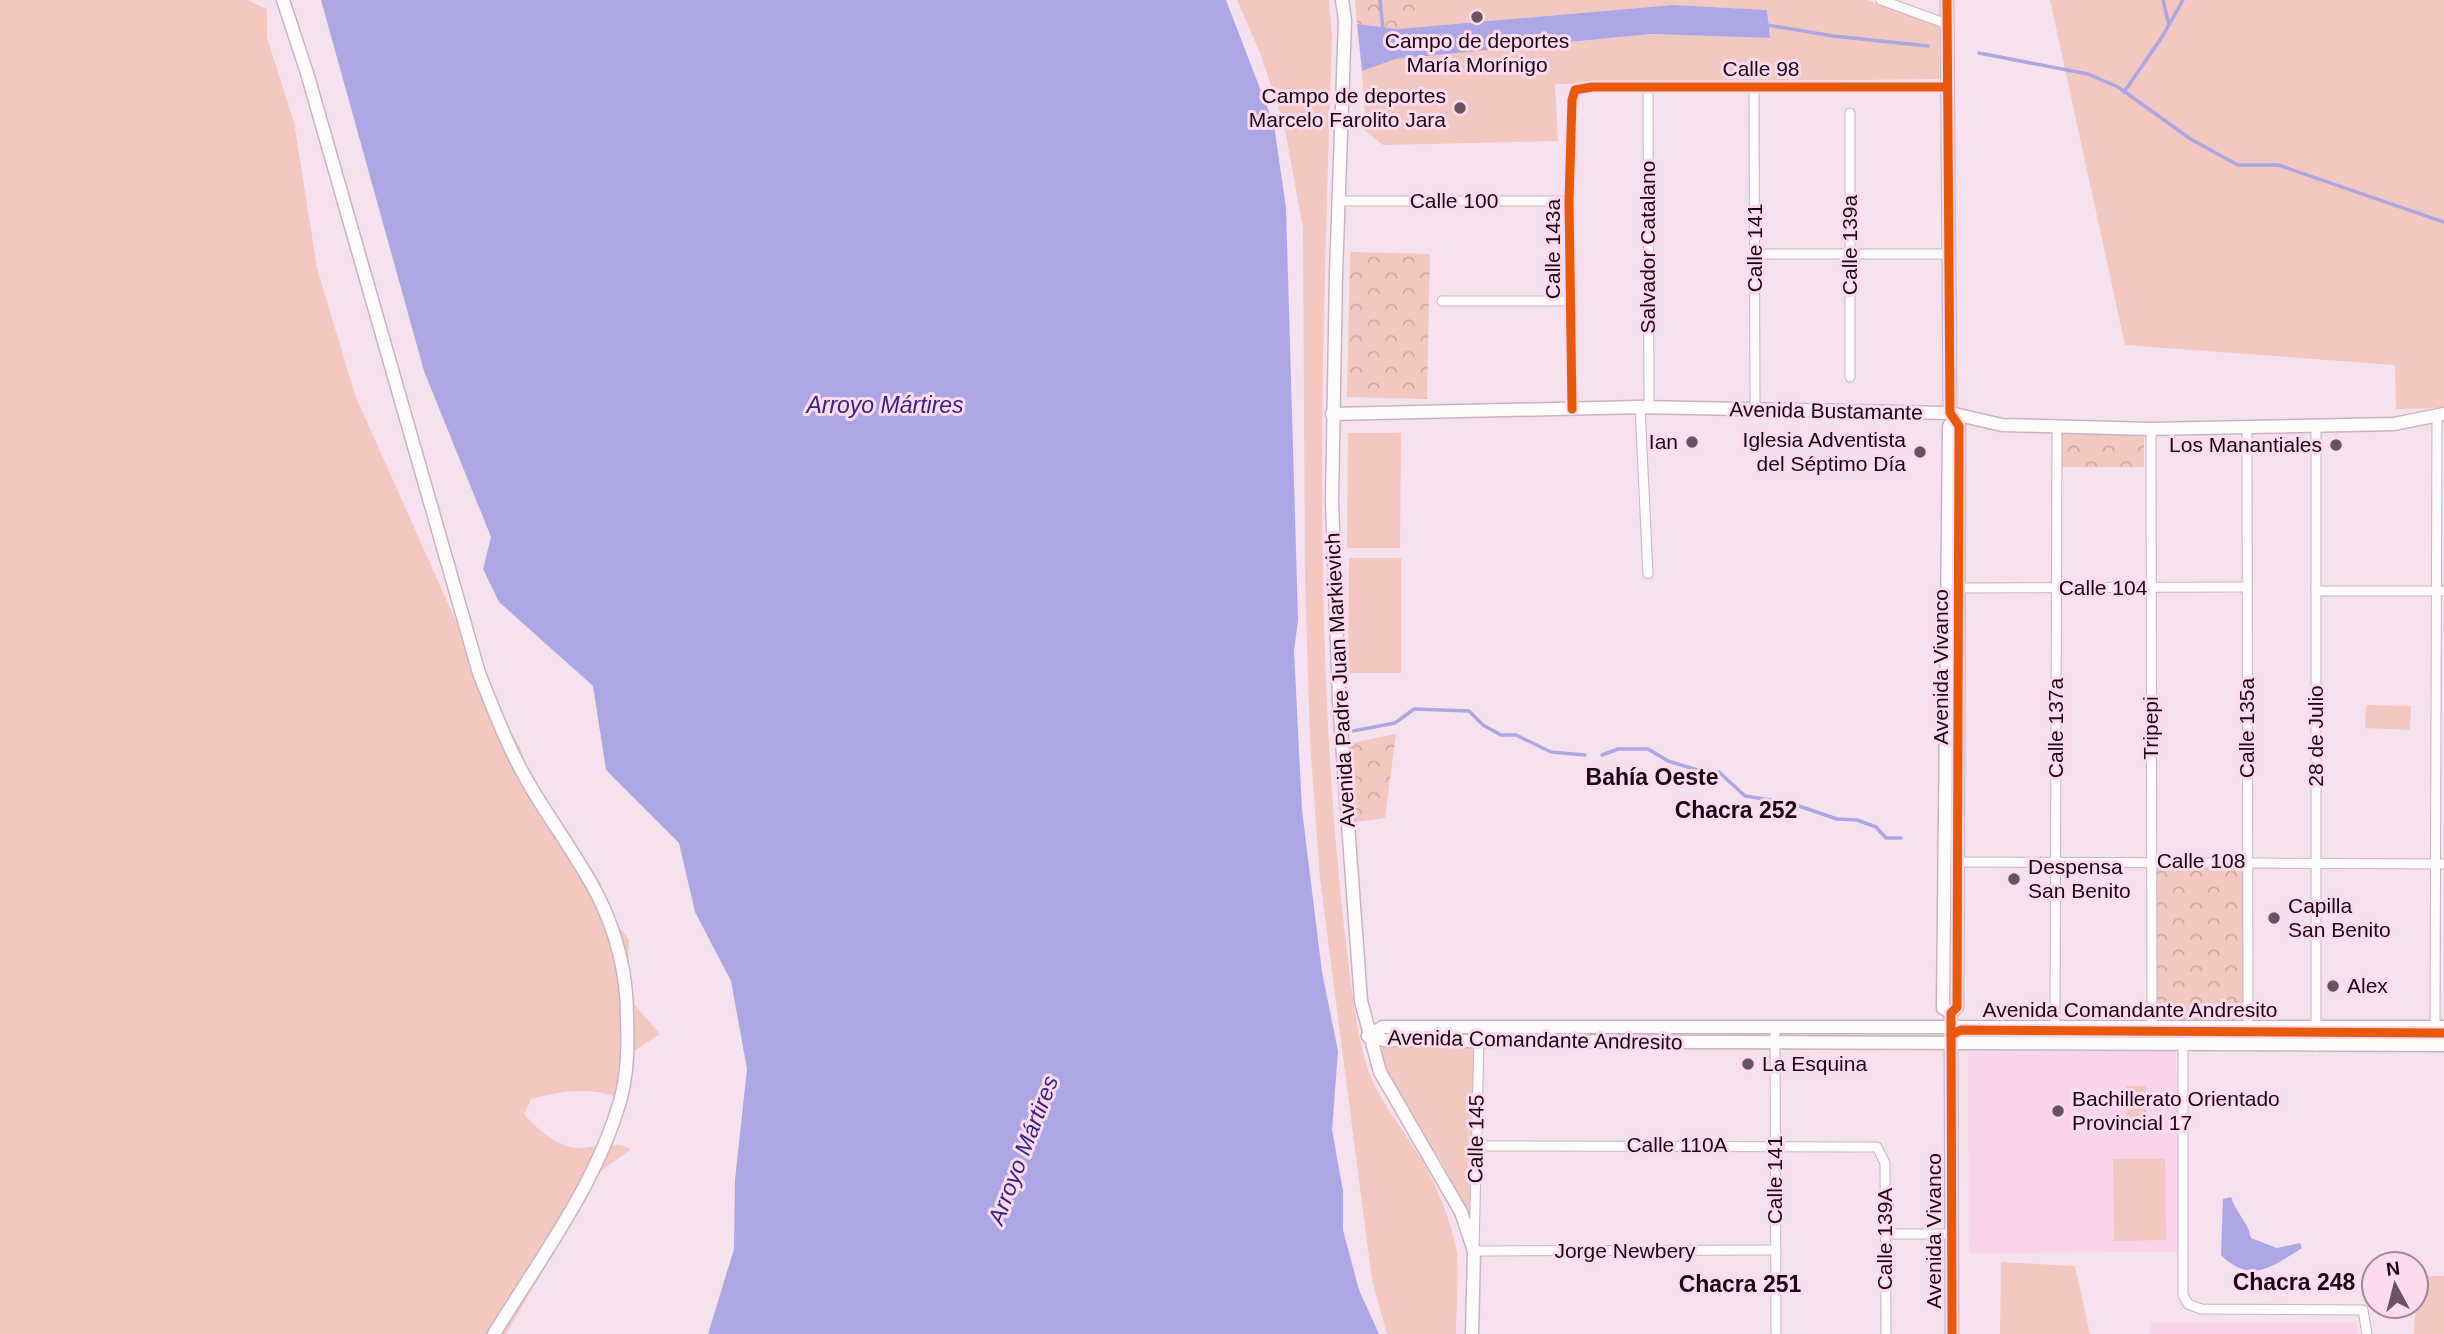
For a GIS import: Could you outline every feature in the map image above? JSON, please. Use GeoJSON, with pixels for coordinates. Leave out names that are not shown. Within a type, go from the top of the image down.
{"type":"FeatureCollection","features":[{"type":"Feature","properties":{"kind":"main road"},"geometry":{"type":"LineString","coordinates":[[282,0],[306,73],[479,673],[500,725],[531,789],[600,900],[618,947],[627,996],[628,1055],[621,1099],[608,1136],[593,1171],[494,1334]]}},
{"type":"Feature","properties":{"kind":"main road","name":"Avenida Padre Juan Markievich"},"geometry":{"type":"LineString","coordinates":[[1342,0],[1345,20],[1332,414],[1339,701],[1360,988],[1368,1036],[1380,1072],[1461,1212],[1474,1251],[1472,1334]]}},
{"type":"Feature","properties":{"kind":"main road","name":"Avenida Vivanco"},"geometry":{"type":"LineString","coordinates":[[1947,0],[1952,418],[1949,426],[1943,1007],[1951,1013]]}},
{"type":"Feature","properties":{"kind":"main road","name":"Avenida Bustamante"},"geometry":{"type":"LineString","coordinates":[[1332,414],[1644,407],[1755,409],[1952,418],[2001,425],[2057,428],[2151,429],[2395,424],[2440,414]]}},
{"type":"Feature","properties":{"kind":"main road","name":"Avenida Vivanco"},"geometry":{"type":"LineString","coordinates":[[1952,418],[1959,426],[1957,1007],[1951,1013],[1952,1334]]}},
{"type":"Feature","properties":{"kind":"main road","name":"Avenida Comandante Andresito"},"geometry":{"type":"LineString","coordinates":[[1368,1036],[1384,1040],[1479,1034],[1775,1027],[2439,1027]]}},
{"type":"Feature","properties":{"kind":"main road","name":"Avenida Comandante Andresito"},"geometry":{"type":"LineString","coordinates":[[1479,1034],[1775,1043],[2444,1045]]}},
{"type":"Feature","properties":{"kind":"street"},"geometry":{"type":"LineString","coordinates":[[1881,0],[1947,24]]}},
{"type":"Feature","properties":{"kind":"street","name":"Calle 98"},"geometry":{"type":"LineString","coordinates":[[1575,90],[1648,87],[1948,87]]}},
{"type":"Feature","properties":{"kind":"street","name":"Salvador Catalano"},"geometry":{"type":"LineString","coordinates":[[1648,87],[1644,407],[1648,573]]}},
{"type":"Feature","properties":{"kind":"street","name":"Calle 141"},"geometry":{"type":"LineString","coordinates":[[1754,87],[1755,409]]}},
{"type":"Feature","properties":{"kind":"street","name":"Calle 143a"},"geometry":{"type":"LineString","coordinates":[[1572,409],[1569,201],[1572,100],[1575,90]]}},
{"type":"Feature","properties":{"kind":"street","name":"Calle 139a"},"geometry":{"type":"LineString","coordinates":[[1850,113],[1850,377]]}},
{"type":"Feature","properties":{"kind":"street","name":"Calle 100"},"geometry":{"type":"LineString","coordinates":[[1338,201],[1569,201]]}},
{"type":"Feature","properties":{"kind":"street"},"geometry":{"type":"LineString","coordinates":[[1755,254],[1949,254]]}},
{"type":"Feature","properties":{"kind":"street"},"geometry":{"type":"LineString","coordinates":[[1442,301],[1570,301]]}},
{"type":"Feature","properties":{"kind":"street"},"geometry":{"type":"LineString","coordinates":[[2439,1027],[2440,414]]}},
{"type":"Feature","properties":{"kind":"street","name":"28 de Julio"},"geometry":{"type":"LineString","coordinates":[[2316,426],[2316,1046]]}},
{"type":"Feature","properties":{"kind":"street","name":"Calle 137a"},"geometry":{"type":"LineString","coordinates":[[2055,1027],[2057,428]]}},
{"type":"Feature","properties":{"kind":"street","name":"Tripepi"},"geometry":{"type":"LineString","coordinates":[[2151,429],[2151,1027]]}},
{"type":"Feature","properties":{"kind":"street","name":"Calle 135a"},"geometry":{"type":"LineString","coordinates":[[2247,429],[2248,1028]]}},
{"type":"Feature","properties":{"kind":"street","name":"Calle 104"},"geometry":{"type":"LineString","coordinates":[[1959,588],[2247,587]]}},
{"type":"Feature","properties":{"kind":"street"},"geometry":{"type":"LineString","coordinates":[[2316,591],[2440,591]]}},
{"type":"Feature","properties":{"kind":"street","name":"Calle 108"},"geometry":{"type":"LineString","coordinates":[[1958,862],[2248,861],[2440,864]]}},
{"type":"Feature","properties":{"kind":"street","name":"Calle 141"},"geometry":{"type":"LineString","coordinates":[[1775,1027],[1776,1334]]}},
{"type":"Feature","properties":{"kind":"street","name":"Calle 145"},"geometry":{"type":"LineString","coordinates":[[1474,1251],[1479,1034]]}},
{"type":"Feature","properties":{"kind":"street"},"geometry":{"type":"LineString","coordinates":[[2183,1045],[2183,1295],[2188,1304],[2201,1309],[2363,1310],[2367,1334]]}},
{"type":"Feature","properties":{"kind":"street","name":"Calle 110A"},"geometry":{"type":"LineString","coordinates":[[1476,1146],[1877,1147]]}},
{"type":"Feature","properties":{"kind":"street","name":"Calle 139A"},"geometry":{"type":"LineString","coordinates":[[1877,1147],[1885,1163],[1886,1334]]}},
{"type":"Feature","properties":{"kind":"street"},"geometry":{"type":"LineString","coordinates":[[1885,1234],[1952,1234]]}},
{"type":"Feature","properties":{"kind":"street","name":"Jorge Newbery"},"geometry":{"type":"LineString","coordinates":[[1474,1251],[1776,1250]]}},
{"type":"Feature","properties":{"kind":"shaded area"},"geometry":{"type":"Polygon","coordinates":[[[2176,1050],[2179,1252],[1969,1253],[1968,1052],[2176,1050]]]}},
{"type":"Feature","properties":{"kind":"shaded area"},"geometry":{"type":"Polygon","coordinates":[[[2150,1322],[2357,1322],[2357,1334],[2150,1334],[2150,1322]]]}},
{"type":"Feature","properties":{"kind":"green space"},"geometry":{"type":"Polygon","coordinates":[[[0,0],[247,0],[267,9],[267,38],[294,122],[317,268],[355,395],[479,673],[521,750],[532,789],[564,825],[601,884],[600,900],[629,940],[627,996],[660,1034],[628,1055],[621,1099],[588,1091],[554,1094],[531,1099],[524,1114],[543,1133],[567,1146],[582,1148],[614,1144],[631,1149],[601,1171],[506,1334],[0,1334],[0,0]]]}},
{"type":"Feature","properties":{"kind":"green space"},"geometry":{"type":"Polygon","coordinates":[[[1237,0],[1329,0],[1332,36],[1322,521],[1330,763],[1340,884],[1354,1005],[1366,1064],[1379,1094],[1429,1173],[1453,1234],[1458,1264],[1456,1334],[1387,1334],[1372,1280],[1320,879],[1310,741],[1305,578],[1303,228],[1284,124],[1260,53],[1237,0]]]}},
{"type":"Feature","properties":{"kind":"green space"},"geometry":{"type":"Polygon","coordinates":[[[1355,0],[1416,0],[1419,27],[1397,29],[1357,24],[1355,0]]]}},
{"type":"Feature","properties":{"kind":"green space"},"geometry":{"type":"Polygon","coordinates":[[[1416,0],[1868,0],[1940,25],[1939,79],[1555,84],[1558,141],[1383,145],[1366,131],[1362,71],[1396,59],[1652,34],[1770,38],[1767,10],[1673,5],[1419,27],[1416,0]]]}},
{"type":"Feature","properties":{"kind":"green space"},"geometry":{"type":"Polygon","coordinates":[[[2050,0],[2444,0],[2444,408],[2396,409],[2395,365],[2125,345],[2050,0]]]}},
{"type":"Feature","properties":{"kind":"green space"},"geometry":{"type":"Polygon","coordinates":[[[1350,252],[1430,254],[1427,399],[1347,397],[1350,252]]]}},
{"type":"Feature","properties":{"kind":"green space"},"geometry":{"type":"Polygon","coordinates":[[[2061,432],[2144,432],[2144,467],[2061,467],[2061,432]]]}},
{"type":"Feature","properties":{"kind":"green space"},"geometry":{"type":"Polygon","coordinates":[[[1348,433],[1401,433],[1400,548],[1347,548],[1348,433]]]}},
{"type":"Feature","properties":{"kind":"green space"},"geometry":{"type":"Polygon","coordinates":[[[1349,558],[1401,558],[1401,673],[1348,673],[1349,558]]]}},
{"type":"Feature","properties":{"kind":"green space"},"geometry":{"type":"Polygon","coordinates":[[[2366,705],[2411,706],[2410,730],[2365,728],[2366,705]]]}},
{"type":"Feature","properties":{"kind":"green space"},"geometry":{"type":"Polygon","coordinates":[[[1396,734],[1385,818],[1349,823],[1346,744],[1396,734]]]}},
{"type":"Feature","properties":{"kind":"green space"},"geometry":{"type":"Polygon","coordinates":[[[2154,867],[2245,868],[2246,1023],[2155,1022],[2154,867]]]}},
{"type":"Feature","properties":{"kind":"green space"},"geometry":{"type":"Polygon","coordinates":[[[1985,1031],[2302,1034],[2305,1037],[2304,1040],[1982,1037],[1985,1031]]]}},
{"type":"Feature","properties":{"kind":"green space"},"geometry":{"type":"Polygon","coordinates":[[[2326,1033],[2444,1034],[2444,1041],[2323,1039],[2326,1033]]]}},
{"type":"Feature","properties":{"kind":"green space"},"geometry":{"type":"Polygon","coordinates":[[[1381,1046],[1474,1048],[1471,1227],[1450,1177],[1385,1067],[1381,1046]]]}},
{"type":"Feature","properties":{"kind":"green space"},"geometry":{"type":"Polygon","coordinates":[[[2126,1086],[2146,1086],[2146,1122],[2126,1123],[2126,1086]]]}},
{"type":"Feature","properties":{"kind":"green space"},"geometry":{"type":"Polygon","coordinates":[[[2113,1159],[2165,1159],[2166,1240],[2114,1241],[2113,1159]]]}},
{"type":"Feature","properties":{"kind":"green space"},"geometry":{"type":"Polygon","coordinates":[[[2001,1262],[2075,1266],[2090,1334],[2000,1334],[2001,1262]]]}},
{"type":"Feature","properties":{"kind":"green space"},"geometry":{"type":"Polygon","coordinates":[[[2430,1276],[2444,1276],[2444,1334],[2414,1334],[2414,1320],[2430,1320],[2430,1276]]]}},
{"type":"Feature","properties":{"kind":"water","name":"Arroyo Mártires"},"geometry":{"type":"Polygon","coordinates":[[[321,0],[1226,0],[1274,125],[1286,208],[1298,620],[1294,651],[1302,810],[1322,972],[1338,1051],[1332,1130],[1343,1191],[1343,1230],[1359,1290],[1379,1334],[708,1334],[734,1249],[735,1180],[747,1069],[731,981],[695,912],[679,843],[606,770],[593,686],[499,602],[483,569],[491,537],[424,371],[321,0]]]}},
{"type":"Feature","properties":{"kind":"water"},"geometry":{"type":"Polygon","coordinates":[[[1673,5],[1767,10],[1770,38],[1651,34],[1396,59],[1362,71],[1357,24],[1397,29],[1673,5]]]}},
{"type":"Feature","properties":{"kind":"water"},"geometry":{"type":"Polygon","coordinates":[[[2231,1197],[2251,1238],[2277,1248],[2300,1243],[2302,1248],[2261,1269],[2251,1271],[2232,1264],[2221,1255],[2223,1199],[2231,1197]]]}},
{"type":"Feature","properties":{"kind":"waterway"},"geometry":{"type":"LineString","coordinates":[[1380,0],[1383,29]]}},
{"type":"Feature","properties":{"kind":"waterway"},"geometry":{"type":"LineString","coordinates":[[2163,0],[2169,25]]}},
{"type":"Feature","properties":{"kind":"waterway"},"geometry":{"type":"LineString","coordinates":[[2124,92],[2162,37],[2183,0]]}},
{"type":"Feature","properties":{"kind":"waterway"},"geometry":{"type":"LineString","coordinates":[[1767,25],[1833,36],[1928,46]]}},
{"type":"Feature","properties":{"kind":"waterway"},"geometry":{"type":"LineString","coordinates":[[1979,53],[2088,74],[2118,87],[2192,140],[2238,165],[2278,165],[2444,222]]}},
{"type":"Feature","properties":{"kind":"waterway"},"geometry":{"type":"LineString","coordinates":[[1353,731],[1395,723],[1414,709],[1469,711],[1483,725],[1501,735],[1516,735],[1551,752],[1585,755]]}},
{"type":"Feature","properties":{"kind":"waterway"},"geometry":{"type":"LineString","coordinates":[[1602,755],[1618,749],[1648,749],[1668,761],[1701,771],[1719,772],[1745,796],[1790,803],[1837,819],[1857,820],[1876,827],[1886,838],[1901,838]]}},
{"type":"Feature","properties":{"kind":"cycle path"},"geometry":{"type":"LineString","coordinates":[[1947,0],[1950,413],[1959,426],[1957,1007],[1951,1013],[1952,1334]]}},
{"type":"Feature","properties":{"kind":"cycle path"},"geometry":{"type":"LineString","coordinates":[[1572,409],[1569,201],[1572,100],[1575,90],[1592,87],[1947,87]]}},
{"type":"Feature","properties":{"kind":"cycle path"},"geometry":{"type":"LineString","coordinates":[[1951,1035],[1961,1030],[2444,1033]]}},
{"type":"Feature","properties":{"kind":"place","name":"Campo de deportes María Morínigo"},"geometry":{"type":"Point","coordinates":[1477,17]}},
{"type":"Feature","properties":{"kind":"place","name":"Campo de deportes Marcelo Farolito Jara"},"geometry":{"type":"Point","coordinates":[1460,108]}},
{"type":"Feature","properties":{"kind":"place","name":"Ian"},"geometry":{"type":"Point","coordinates":[1692,442]}},
{"type":"Feature","properties":{"kind":"place","name":"Los Manantiales"},"geometry":{"type":"Point","coordinates":[2336,445]}},
{"type":"Feature","properties":{"kind":"place","name":"Iglesia Adventista del Séptimo Día"},"geometry":{"type":"Point","coordinates":[1920,452]}},
{"type":"Feature","properties":{"kind":"place","name":"Despensa San Benito"},"geometry":{"type":"Point","coordinates":[2014,879]}},
{"type":"Feature","properties":{"kind":"place","name":"Capilla San Benito"},"geometry":{"type":"Point","coordinates":[2274,918]}},
{"type":"Feature","properties":{"kind":"place","name":"Alex"},"geometry":{"type":"Point","coordinates":[2333,986]}},
{"type":"Feature","properties":{"kind":"place","name":"La Esquina"},"geometry":{"type":"Point","coordinates":[1748,1064]}},
{"type":"Feature","properties":{"kind":"place","name":"Bachillerato Orientado Provincial 17"},"geometry":{"type":"Point","coordinates":[2058,1111]}},
{"type":"Feature","properties":{"kind":"district","name":"Bahía Oeste"},"geometry":{"type":"Point","coordinates":[1652,777]}},
{"type":"Feature","properties":{"kind":"district","name":"Chacra 252"},"geometry":{"type":"Point","coordinates":[1736,810]}},
{"type":"Feature","properties":{"kind":"district","name":"Chacra 248"},"geometry":{"type":"Point","coordinates":[2294,1282]}},
{"type":"Feature","properties":{"kind":"district","name":"Chacra 251"},"geometry":{"type":"Point","coordinates":[1740,1284]}}]}
